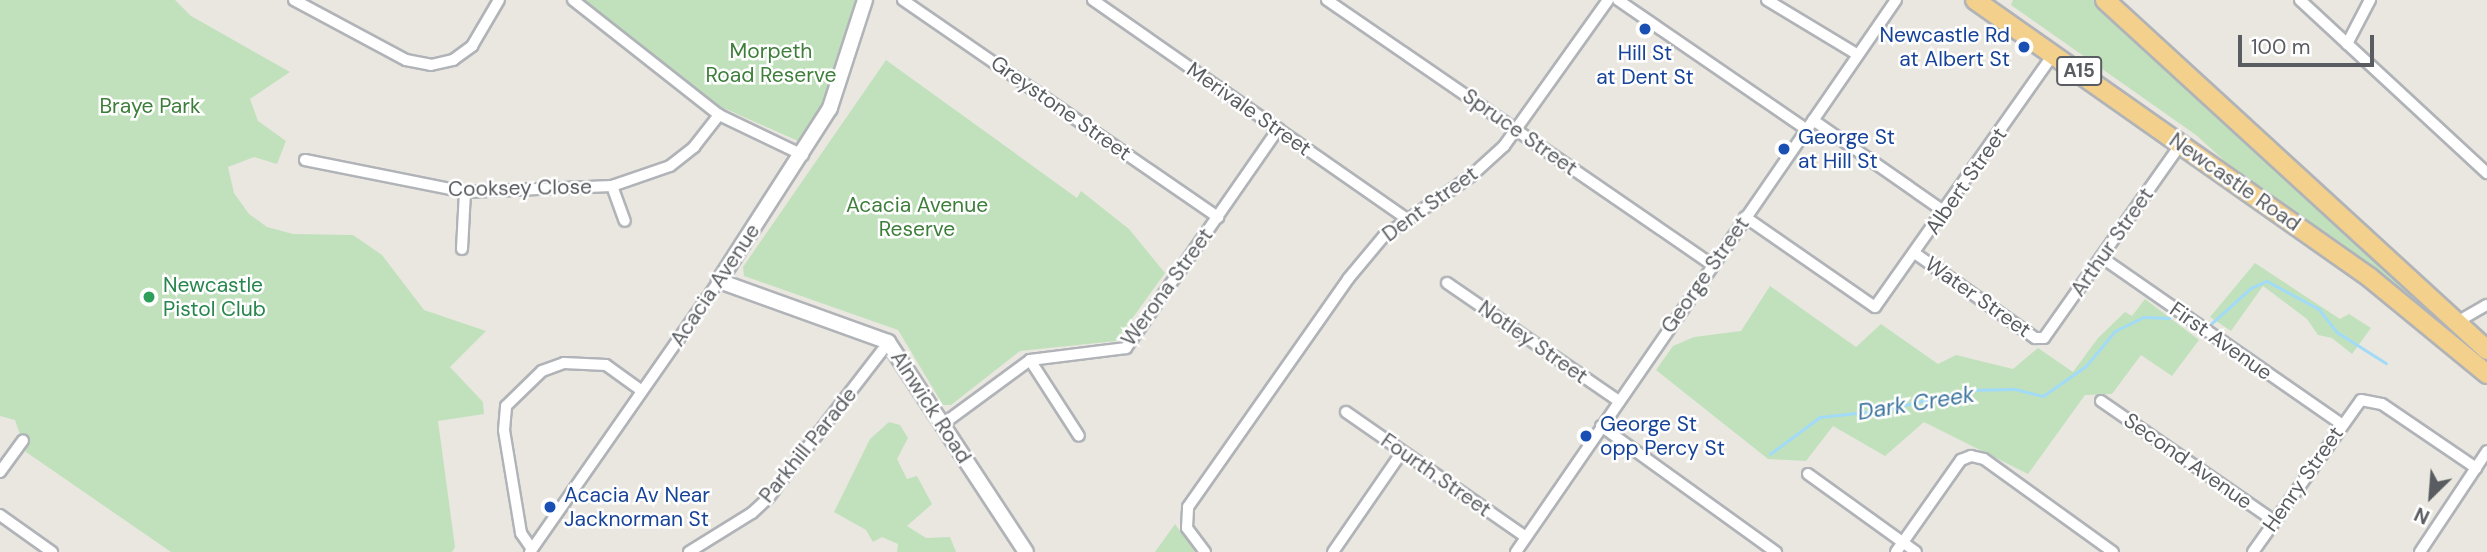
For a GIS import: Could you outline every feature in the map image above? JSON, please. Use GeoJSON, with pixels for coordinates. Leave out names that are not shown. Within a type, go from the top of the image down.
{"type":"FeatureCollection","features":[{"type":"Feature","properties":{"kind":"highway","name":"Newcastle Road"},"geometry":{"type":"LineString","coordinates":[[1975,0],[2054,53],[2443,334],[2487,374]]}},
{"type":"Feature","properties":{"kind":"highway","name":"Newcastle Road"},"geometry":{"type":"LineString","coordinates":[[2105,0],[2487,350]]}},
{"type":"Feature","properties":{"kind":"highway"},"geometry":{"type":"LineString","coordinates":[[2443,334],[2456,322]]}},
{"type":"Feature","properties":{"kind":"street"},"geometry":{"type":"LineString","coordinates":[[294,0],[406,60],[430,65],[453,60],[472,46],[499,0]]}},
{"type":"Feature","properties":{"kind":"street"},"geometry":{"type":"LineString","coordinates":[[573,0],[719,116],[804,155]]}},
{"type":"Feature","properties":{"kind":"street","name":"Acacia Avenue"},"geometry":{"type":"LineString","coordinates":[[531,550],[804,155],[847,68],[865,0]]}},
{"type":"Feature","properties":{"kind":"street","name":"Greystone Street"},"geometry":{"type":"LineString","coordinates":[[904,0],[1218,216]]}},
{"type":"Feature","properties":{"kind":"street","name":"Merivale Street"},"geometry":{"type":"LineString","coordinates":[[1093,0],[1406,218]]}},
{"type":"Feature","properties":{"kind":"street","name":"Spruce Street"},"geometry":{"type":"LineString","coordinates":[[1327,0],[1712,265]]}},
{"type":"Feature","properties":{"kind":"street","name":"Dent Street"},"geometry":{"type":"LineString","coordinates":[[1205,552],[1187,528],[1185,515],[1353,271],[1406,218],[1471,176],[1517,131],[1608,0]]}},
{"type":"Feature","properties":{"kind":"street"},"geometry":{"type":"LineString","coordinates":[[1618,0],[1807,130]]}},
{"type":"Feature","properties":{"kind":"street"},"geometry":{"type":"LineString","coordinates":[[1767,0],[1858,55]]}},
{"type":"Feature","properties":{"kind":"street","name":"George Street"},"geometry":{"type":"LineString","coordinates":[[1516,552],[1896,0]]}},
{"type":"Feature","properties":{"kind":"street"},"geometry":{"type":"LineString","coordinates":[[2300,0],[2487,173]]}},
{"type":"Feature","properties":{"kind":"street"},"geometry":{"type":"LineString","coordinates":[[2347,44],[2370,0]]}},
{"type":"Feature","properties":{"kind":"street","name":"Albert Street"},"geometry":{"type":"LineString","coordinates":[[1745,217],[1875,307],[1916,254],[2054,53]]}},
{"type":"Feature","properties":{"kind":"street","name":"Cooksey Close"},"geometry":{"type":"LineString","coordinates":[[305,160],[465,192],[612,186],[670,166],[694,147],[719,116]]}},
{"type":"Feature","properties":{"kind":"street"},"geometry":{"type":"LineString","coordinates":[[1813,120],[1945,212]]}},
{"type":"Feature","properties":{"kind":"street","name":"Werona Street"},"geometry":{"type":"LineString","coordinates":[[943,424],[1030,360],[1125,348],[1278,129]]}},
{"type":"Feature","properties":{"kind":"street","name":"Arthur Street"},"geometry":{"type":"LineString","coordinates":[[2041,339],[2181,144]]}},
{"type":"Feature","properties":{"kind":"street","name":"Cooksey Close"},"geometry":{"type":"LineString","coordinates":[[612,186],[625,221]]}},
{"type":"Feature","properties":{"kind":"street"},"geometry":{"type":"LineString","coordinates":[[462,249],[465,192]]}},
{"type":"Feature","properties":{"kind":"street","name":"Water Street"},"geometry":{"type":"LineString","coordinates":[[1916,254],[2041,339]]}},
{"type":"Feature","properties":{"kind":"street","name":"First Avenue"},"geometry":{"type":"LineString","coordinates":[[2101,257],[2341,424]]}},
{"type":"Feature","properties":{"kind":"street","name":"Alnwick Road"},"geometry":{"type":"LineString","coordinates":[[719,281],[888,342],[1026,552]]}},
{"type":"Feature","properties":{"kind":"street","name":"Notley Street"},"geometry":{"type":"LineString","coordinates":[[1447,283],[1619,401]]}},
{"type":"Feature","properties":{"kind":"street"},"geometry":{"type":"LineString","coordinates":[[2456,322],[2487,305]]}},
{"type":"Feature","properties":{"kind":"street","name":"Parkhill Parade"},"geometry":{"type":"LineString","coordinates":[[689,552],[761,505],[882,351]]}},
{"type":"Feature","properties":{"kind":"street"},"geometry":{"type":"LineString","coordinates":[[1030,360],[1079,436]]}},
{"type":"Feature","properties":{"kind":"street"},"geometry":{"type":"LineString","coordinates":[[531,550],[519,520],[504,430],[506,406],[542,371],[564,363],[606,365],[642,391]]}},
{"type":"Feature","properties":{"kind":"street","name":"Second Avenue"},"geometry":{"type":"LineString","coordinates":[[2101,401],[2274,522]]}},
{"type":"Feature","properties":{"kind":"street","name":"Henry Street"},"geometry":{"type":"LineString","coordinates":[[2253,552],[2354,406],[2378,401],[2476,468]]}},
{"type":"Feature","properties":{"kind":"street","name":"Fourth Street"},"geometry":{"type":"LineString","coordinates":[[1346,412],[1526,537]]}},
{"type":"Feature","properties":{"kind":"street"},"geometry":{"type":"LineString","coordinates":[[1601,426],[1776,552]]}},
{"type":"Feature","properties":{"kind":"street"},"geometry":{"type":"LineString","coordinates":[[0,472],[23,440]]}},
{"type":"Feature","properties":{"kind":"street"},"geometry":{"type":"LineString","coordinates":[[2420,552],[2487,451]]}},
{"type":"Feature","properties":{"kind":"street"},"geometry":{"type":"LineString","coordinates":[[1333,552],[1402,452]]}},
{"type":"Feature","properties":{"kind":"street"},"geometry":{"type":"LineString","coordinates":[[1896,552],[1961,460],[1970,456],[1984,459],[2113,552]]}},
{"type":"Feature","properties":{"kind":"street"},"geometry":{"type":"LineString","coordinates":[[1808,474],[1916,552]]}},
{"type":"Feature","properties":{"kind":"street"},"geometry":{"type":"LineString","coordinates":[[0,515],[52,552]]}},
{"type":"Feature","properties":{"kind":"green space","name":"Braye Park"},"geometry":{"type":"Polygon","coordinates":[[[0,0],[175,0],[191,16],[290,72],[250,99],[258,121],[286,141],[277,164],[254,157],[228,167],[234,193],[249,214],[267,227],[293,234],[353,235],[382,255],[424,310],[486,331],[450,367],[483,402],[484,414],[438,421],[455,547],[452,552],[171,552],[26,452],[15,420],[0,416],[0,0]]]}},
{"type":"Feature","properties":{"kind":"green space","name":"Morpeth Road Reserve"},"geometry":{"type":"Polygon","coordinates":[[[584,0],[857,0],[828,94],[798,141],[719,106],[584,0]]]}},
{"type":"Feature","properties":{"kind":"green space"},"geometry":{"type":"Polygon","coordinates":[[[2013,0],[2094,0],[2434,312],[2251,185],[2196,135],[2011,5],[2013,0]]]}},
{"type":"Feature","properties":{"kind":"green space","name":"Acacia Avenue Reserve"},"geometry":{"type":"Polygon","coordinates":[[[886,60],[1077,198],[1081,191],[1129,229],[1165,273],[1116,341],[1020,351],[951,405],[943,405],[898,330],[744,276],[743,267],[886,60]]]}},
{"type":"Feature","properties":{"kind":"green space"},"geometry":{"type":"Polygon","coordinates":[[[2255,263],[2340,319],[2349,314],[2371,328],[2352,354],[2332,338],[2318,335],[2307,319],[2263,286],[2231,331],[2210,317],[2255,263]]]}},
{"type":"Feature","properties":{"kind":"green space"},"geometry":{"type":"Polygon","coordinates":[[[1770,286],[1856,347],[1881,324],[1938,364],[1956,355],[2013,369],[2038,348],[2073,372],[2098,338],[2125,312],[2132,316],[2145,299],[2199,340],[2172,376],[2141,355],[2112,394],[2085,395],[2028,474],[1924,422],[1885,456],[1833,426],[1806,461],[1768,459],[1656,370],[1673,346],[1694,337],[1741,331],[1770,286]]]}},
{"type":"Feature","properties":{"kind":"green space"},"geometry":{"type":"Polygon","coordinates":[[[889,422],[900,425],[908,438],[897,459],[907,479],[917,476],[932,504],[907,526],[926,538],[950,537],[956,552],[897,552],[898,544],[882,537],[873,542],[866,530],[834,512],[870,439],[889,422]]]}},
{"type":"Feature","properties":{"kind":"green space"},"geometry":{"type":"Polygon","coordinates":[[[1175,524],[1195,552],[1155,552],[1175,524]]]}},
{"type":"Feature","properties":{"kind":"waterway","name":"Dark Creek"},"geometry":{"type":"LineString","coordinates":[[2211,324],[2251,288],[2267,281],[2319,309],[2337,332],[2386,363]]}},
{"type":"Feature","properties":{"kind":"waterway","name":"Dark Creek"},"geometry":{"type":"LineString","coordinates":[[1770,454],[1820,417],[1884,410],[1968,390],[2015,389],[2043,396],[2086,366],[2115,331],[2144,317],[2169,318]]}},
{"type":"Feature","properties":{"kind":"place","name":"Hill St at Dent St"},"geometry":{"type":"Point","coordinates":[1645,29]}},
{"type":"Feature","properties":{"kind":"place","name":"Newcastle Rd at Albert St"},"geometry":{"type":"Point","coordinates":[2024,47]}},
{"type":"Feature","properties":{"kind":"place","name":"George St at Hill St"},"geometry":{"type":"Point","coordinates":[1784,149]}},
{"type":"Feature","properties":{"kind":"place","name":"Newcastle Pistol Club"},"geometry":{"type":"Point","coordinates":[149,297]}},
{"type":"Feature","properties":{"kind":"place","name":"George St opp Percy St"},"geometry":{"type":"Point","coordinates":[1586,436]}},
{"type":"Feature","properties":{"kind":"place","name":"Acacia Av Near Jacknorman St"},"geometry":{"type":"Point","coordinates":[550,507]}}]}
